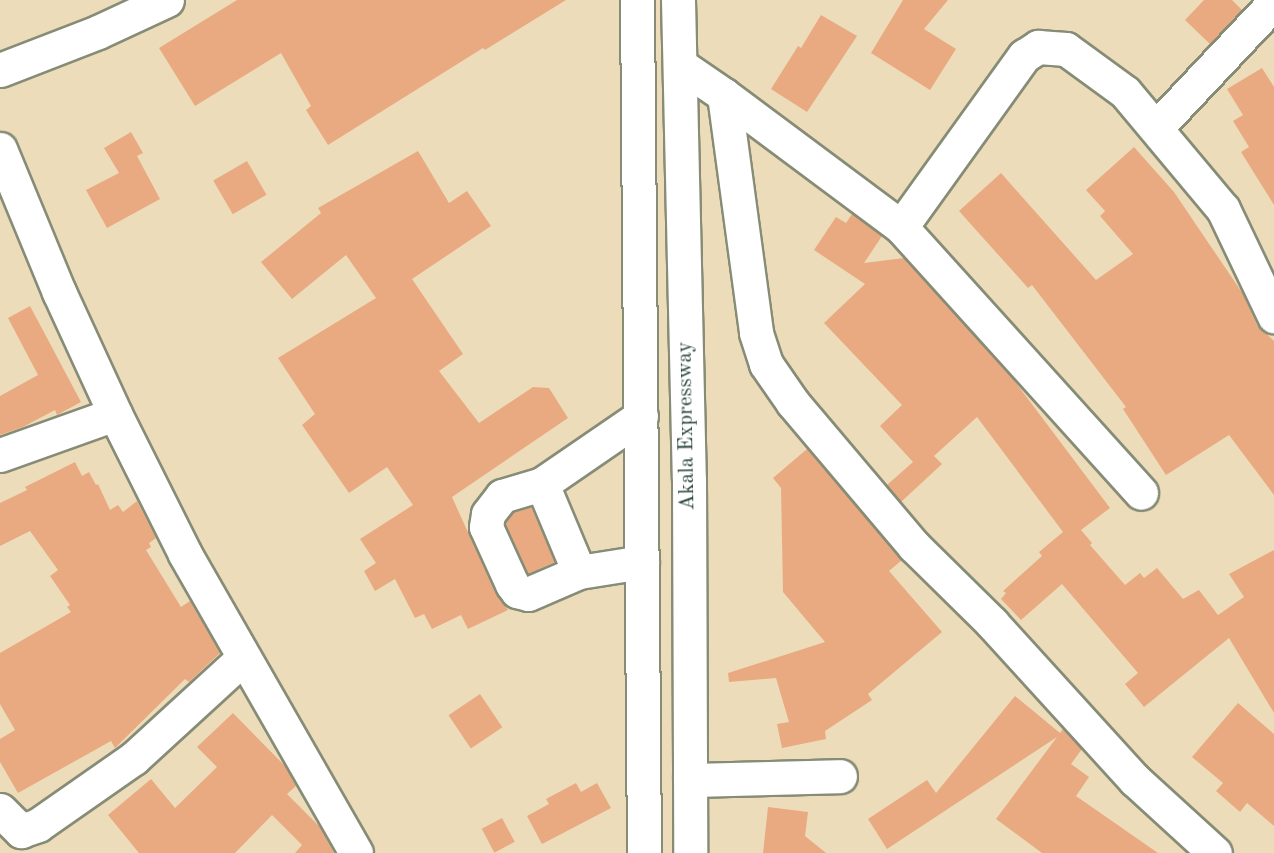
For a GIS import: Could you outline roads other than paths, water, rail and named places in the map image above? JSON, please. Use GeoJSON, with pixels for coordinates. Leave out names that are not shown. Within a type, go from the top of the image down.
{"type":"FeatureCollection","features":[{"type":"Feature","properties":{"kind":"street"},"geometry":{"type":"LineString","coordinates":[[0,70],[98,32],[167,0]]}},
{"type":"Feature","properties":{"kind":"street"},"geometry":{"type":"LineString","coordinates":[[637,0],[644,853]]}},
{"type":"Feature","properties":{"kind":"street","name":"Akala Expressway"},"geometry":{"type":"LineString","coordinates":[[678,0],[687,421],[690,853]]}},
{"type":"Feature","properties":{"kind":"street"},"geometry":{"type":"LineString","coordinates":[[1156,128],[1274,3]]}},
{"type":"Feature","properties":{"kind":"street"},"geometry":{"type":"LineString","coordinates":[[901,227],[1024,56],[1038,47],[1066,49],[1125,92],[1223,209],[1274,316]]}},
{"type":"Feature","properties":{"kind":"street"},"geometry":{"type":"LineString","coordinates":[[680,65],[724,95],[901,227],[1141,493]]}},
{"type":"Feature","properties":{"kind":"street"},"geometry":{"type":"LineString","coordinates":[[724,95],[756,333],[766,364],[793,404],[914,546],[992,623],[1135,780],[1215,853]]}},
{"type":"Feature","properties":{"kind":"street"},"geometry":{"type":"LineString","coordinates":[[0,149],[59,292],[115,414],[185,554],[356,853]]}},
{"type":"Feature","properties":{"kind":"street"},"geometry":{"type":"LineString","coordinates":[[0,455],[115,414]]}},
{"type":"Feature","properties":{"kind":"street"},"geometry":{"type":"LineString","coordinates":[[642,562],[579,572],[528,594],[517,591],[486,527],[488,514],[502,496],[542,484],[641,416],[687,421]]}},
{"type":"Feature","properties":{"kind":"street"},"geometry":{"type":"LineString","coordinates":[[542,484],[579,572]]}},
{"type":"Feature","properties":{"kind":"street"},"geometry":{"type":"LineString","coordinates":[[0,810],[21,831],[38,825],[134,758],[243,658]]}},
{"type":"Feature","properties":{"kind":"street"},"geometry":{"type":"LineString","coordinates":[[690,780],[840,776]]}}]}
